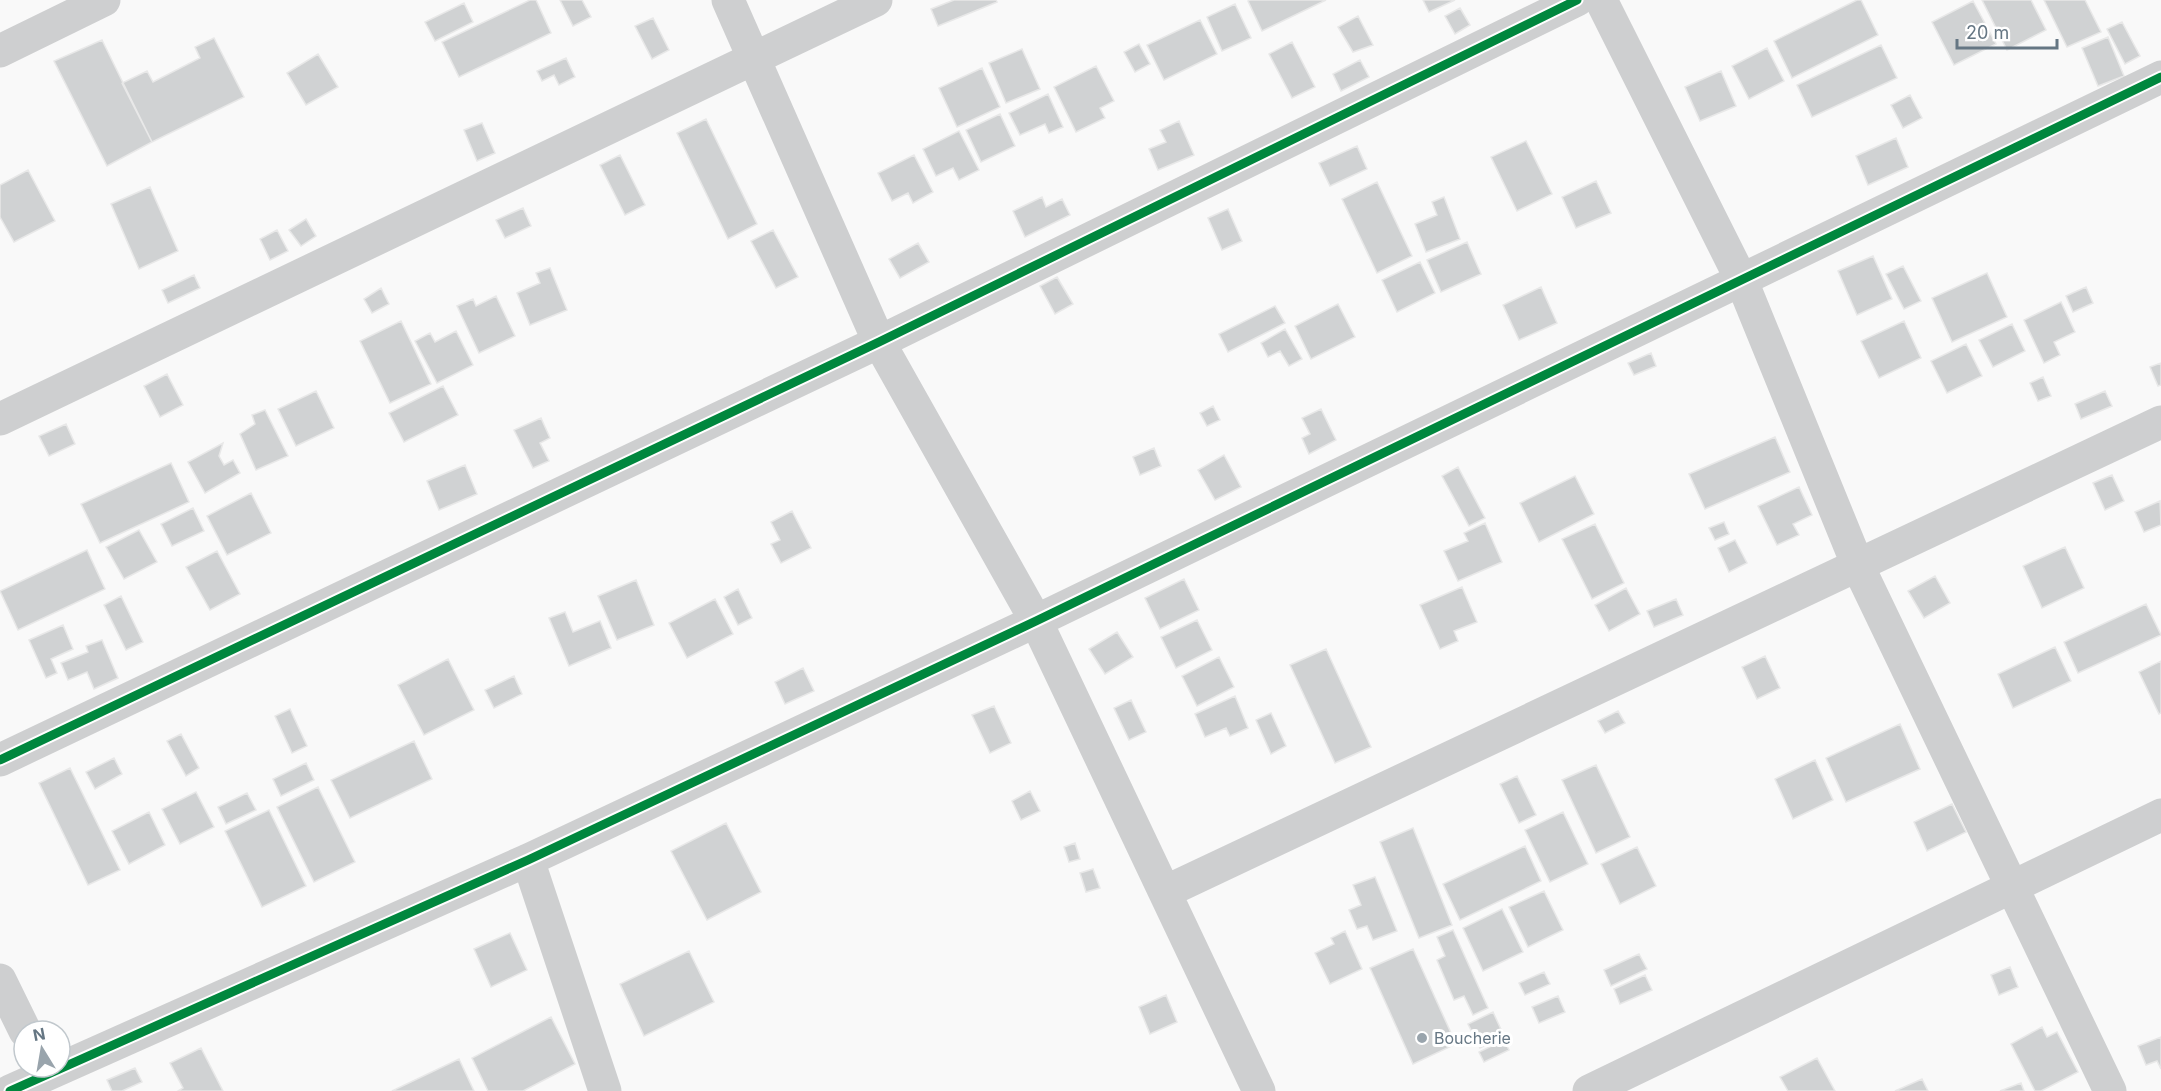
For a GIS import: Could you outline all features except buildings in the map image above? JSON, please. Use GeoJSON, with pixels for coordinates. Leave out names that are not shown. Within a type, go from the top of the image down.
{"type":"FeatureCollection","features":[{"type":"Feature","properties":{"kind":"street"},"geometry":{"type":"LineString","coordinates":[[0,51],[104,0]]}},
{"type":"Feature","properties":{"kind":"street"},"geometry":{"type":"LineString","coordinates":[[728,0],[879,342],[1036,621],[1258,1091]]}},
{"type":"Feature","properties":{"kind":"street"},"geometry":{"type":"LineString","coordinates":[[0,419],[876,0]]}},
{"type":"Feature","properties":{"kind":"street"},"geometry":{"type":"LineString","coordinates":[[0,760],[879,342],[1577,0]]}},
{"type":"Feature","properties":{"kind":"street"},"geometry":{"type":"LineString","coordinates":[[1601,0],[1741,279],[1858,566],[2110,1091]]}},
{"type":"Feature","properties":{"kind":"street"},"geometry":{"type":"LineString","coordinates":[[72,1067],[528,860],[1036,621],[2161,78]]}},
{"type":"Feature","properties":{"kind":"street"},"geometry":{"type":"LineString","coordinates":[[1165,892],[2161,422]]}},
{"type":"Feature","properties":{"kind":"street"},"geometry":{"type":"LineString","coordinates":[[1588,1091],[2161,815]]}},
{"type":"Feature","properties":{"kind":"street"},"geometry":{"type":"LineString","coordinates":[[528,860],[605,1091]]}},
{"type":"Feature","properties":{"kind":"street"},"geometry":{"type":"LineString","coordinates":[[0,980],[19,1019]]}},
{"type":"Feature","properties":{"kind":"street"},"geometry":{"type":"LineString","coordinates":[[10,1091],[45,1079]]}},
{"type":"Feature","properties":{"kind":"cycle path"},"geometry":{"type":"LineString","coordinates":[[0,760],[879,342],[1577,0]]}},
{"type":"Feature","properties":{"kind":"cycle path"},"geometry":{"type":"LineString","coordinates":[[10,1091],[528,860],[1036,621],[2161,77]]}},
{"type":"Feature","properties":{"kind":"place","name":"Boucherie"},"geometry":{"type":"Point","coordinates":[1422,1038]}}]}
